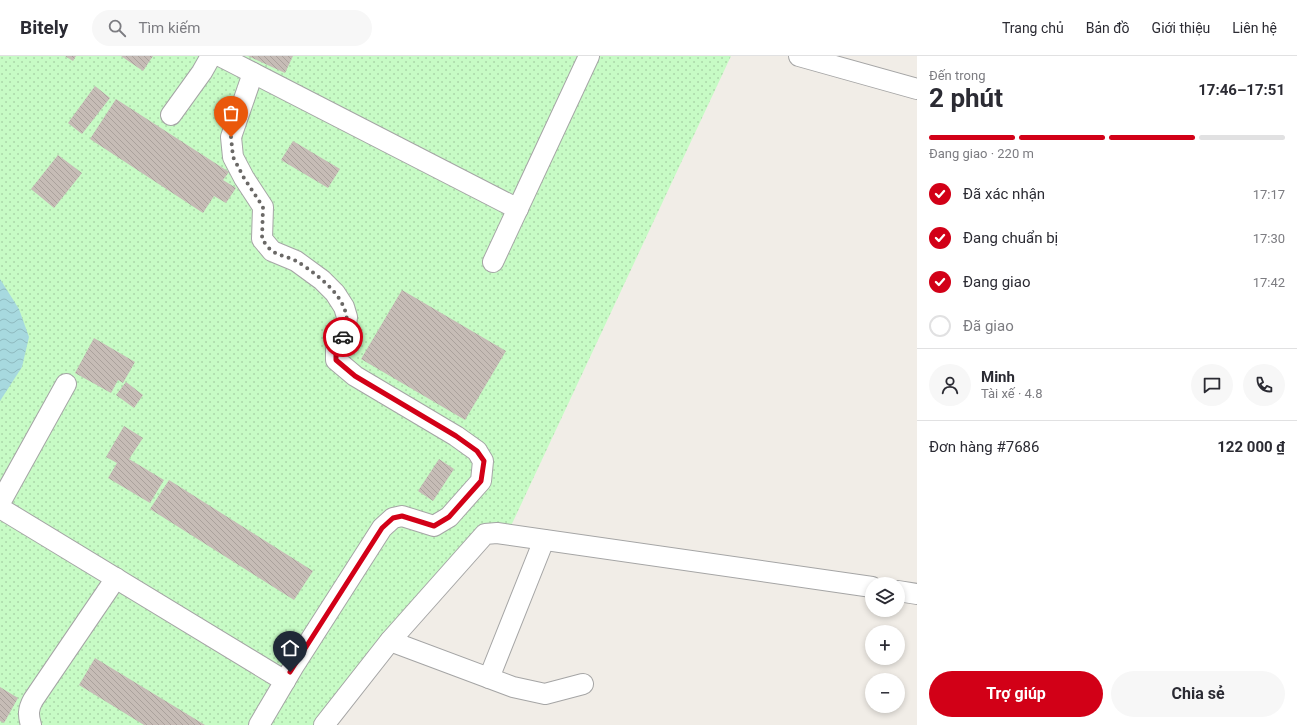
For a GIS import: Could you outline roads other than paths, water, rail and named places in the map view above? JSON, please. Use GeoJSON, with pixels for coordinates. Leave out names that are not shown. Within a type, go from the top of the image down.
{"type":"FeatureCollection","features":[{"type":"Feature","properties":{"kind":"street"},"geometry":{"type":"LineString","coordinates":[[171,115],[202,72],[211,56]]}},
{"type":"Feature","properties":{"kind":"street"},"geometry":{"type":"LineString","coordinates":[[220,56],[518,209]]}},
{"type":"Feature","properties":{"kind":"street"},"geometry":{"type":"LineString","coordinates":[[494,262],[589,56]]}},
{"type":"Feature","properties":{"kind":"street"},"geometry":{"type":"LineString","coordinates":[[799,56],[847,63],[917,89]]}},
{"type":"Feature","properties":{"kind":"street"},"geometry":{"type":"LineString","coordinates":[[253,73],[231,137],[233,157],[244,178],[263,207],[262,239],[272,250],[296,261],[322,280],[335,293],[344,307],[347,316],[345,333],[336,350],[336,360],[355,376],[456,436],[477,451],[484,461],[481,481],[449,517],[434,526],[402,516],[393,518],[382,528],[285,681],[259,725]]}},
{"type":"Feature","properties":{"kind":"street"},"geometry":{"type":"LineString","coordinates":[[0,503],[66,384]]}},
{"type":"Feature","properties":{"kind":"street"},"geometry":{"type":"LineString","coordinates":[[0,508],[285,681]]}},
{"type":"Feature","properties":{"kind":"street"},"geometry":{"type":"LineString","coordinates":[[324,725],[390,641],[484,534],[498,533],[865,586]]}},
{"type":"Feature","properties":{"kind":"street"},"geometry":{"type":"LineString","coordinates":[[489,678],[544,540]]}},
{"type":"Feature","properties":{"kind":"street"},"geometry":{"type":"LineString","coordinates":[[31,725],[28,708],[32,700],[116,578]]}},
{"type":"Feature","properties":{"kind":"street"},"geometry":{"type":"LineString","coordinates":[[905,592],[917,594]]}},
{"type":"Feature","properties":{"kind":"street"},"geometry":{"type":"LineString","coordinates":[[390,641],[513,687],[545,694],[582,684]]}},
{"type":"Feature","properties":{"kind":"water"},"geometry":{"type":"Polygon","coordinates":[[[0,279],[19,309],[29,337],[22,367],[0,401],[0,279]]]}}]}
